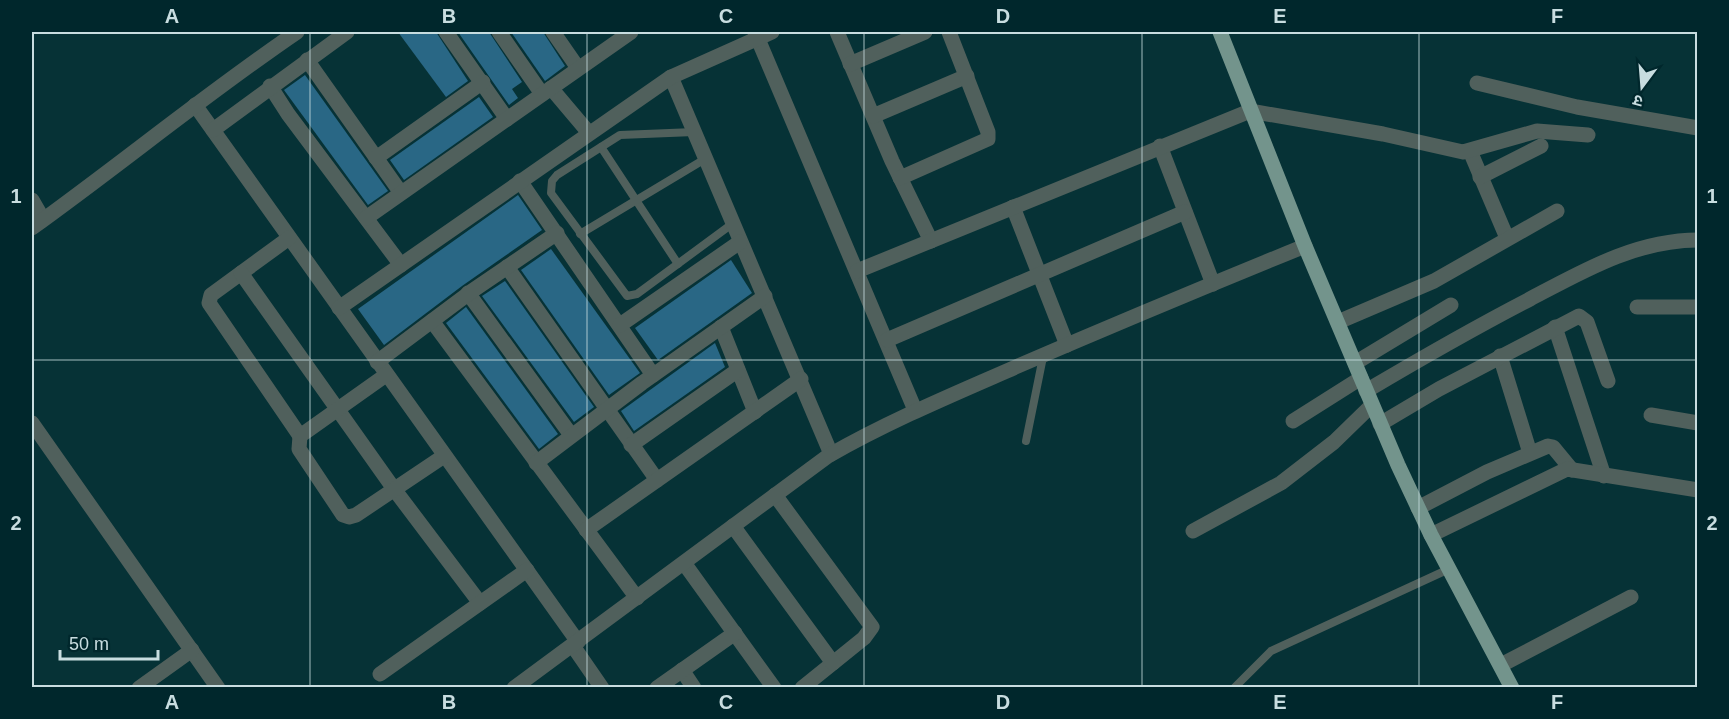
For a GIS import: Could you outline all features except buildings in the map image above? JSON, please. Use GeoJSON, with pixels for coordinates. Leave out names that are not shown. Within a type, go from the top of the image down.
{"type":"FeatureCollection","features":[{"type":"Feature","properties":{"kind":"main road"},"geometry":{"type":"LineString","coordinates":[[1220,32],[1305,246],[1380,424],[1431,535],[1512,687]]}},
{"type":"Feature","properties":{"kind":"street"},"geometry":{"type":"LineString","coordinates":[[32,200],[38,223],[297,32]]}},
{"type":"Feature","properties":{"kind":"street"},"geometry":{"type":"LineString","coordinates":[[213,130],[270,86],[347,32]]}},
{"type":"Feature","properties":{"kind":"street"},"geometry":{"type":"LineString","coordinates":[[446,32],[507,119]]}},
{"type":"Feature","properties":{"kind":"street"},"geometry":{"type":"LineString","coordinates":[[499,32],[547,91],[589,133]]}},
{"type":"Feature","properties":{"kind":"street"},"geometry":{"type":"LineString","coordinates":[[554,32],[578,68]]}},
{"type":"Feature","properties":{"kind":"street"},"geometry":{"type":"LineString","coordinates":[[366,218],[631,32]]}},
{"type":"Feature","properties":{"kind":"street"},"geometry":{"type":"LineString","coordinates":[[837,32],[900,178],[931,241]]}},
{"type":"Feature","properties":{"kind":"street"},"geometry":{"type":"LineString","coordinates":[[850,64],[925,32]]}},
{"type":"Feature","properties":{"kind":"street"},"geometry":{"type":"LineString","coordinates":[[900,178],[988,139],[988,132],[949,32]]}},
{"type":"Feature","properties":{"kind":"street"},"geometry":{"type":"LineString","coordinates":[[339,308],[671,77],[761,33],[915,410]]}},
{"type":"Feature","properties":{"kind":"street"},"geometry":{"type":"LineString","coordinates":[[308,60],[401,193]]}},
{"type":"Feature","properties":{"kind":"street"},"geometry":{"type":"LineString","coordinates":[[873,116],[967,76]]}},
{"type":"Feature","properties":{"kind":"street"},"geometry":{"type":"LineString","coordinates":[[671,77],[831,454]]}},
{"type":"Feature","properties":{"kind":"street"},"geometry":{"type":"LineString","coordinates":[[376,159],[483,82]]}},
{"type":"Feature","properties":{"kind":"street"},"geometry":{"type":"LineString","coordinates":[[1477,83],[1577,107],[1698,128]]}},
{"type":"Feature","properties":{"kind":"street"},"geometry":{"type":"LineString","coordinates":[[270,86],[288,114],[401,265]]}},
{"type":"Feature","properties":{"kind":"street"},"geometry":{"type":"LineString","coordinates":[[195,105],[526,570],[602,687]]}},
{"type":"Feature","properties":{"kind":"street"},"geometry":{"type":"LineString","coordinates":[[857,271],[1250,111],[1383,134],[1440,148],[1470,151],[1536,131],[1588,135]]}},
{"type":"Feature","properties":{"kind":"street"},"geometry":{"type":"LineString","coordinates":[[1160,146],[1213,284]]}},
{"type":"Feature","properties":{"kind":"street"},"geometry":{"type":"LineString","coordinates":[[1480,177],[1541,146]]}},
{"type":"Feature","properties":{"kind":"street"},"geometry":{"type":"LineString","coordinates":[[1470,151],[1507,238]]}},
{"type":"Feature","properties":{"kind":"street"},"geometry":{"type":"LineString","coordinates":[[520,181],[653,375]]}},
{"type":"Feature","properties":{"kind":"street"},"geometry":{"type":"LineString","coordinates":[[1013,207],[1067,345]]}},
{"type":"Feature","properties":{"kind":"street"},"geometry":{"type":"LineString","coordinates":[[1338,322],[1434,281],[1557,211]]}},
{"type":"Feature","properties":{"kind":"street"},"geometry":{"type":"LineString","coordinates":[[887,340],[1185,212]]}},
{"type":"Feature","properties":{"kind":"street"},"geometry":{"type":"LineString","coordinates":[[377,362],[468,293],[557,233]]}},
{"type":"Feature","properties":{"kind":"street"},"geometry":{"type":"LineString","coordinates":[[289,238],[211,295],[210,308],[300,436],[299,449],[343,515],[349,518],[356,515],[444,456]]}},
{"type":"Feature","properties":{"kind":"street"},"geometry":{"type":"LineString","coordinates":[[1293,421],[1587,268],[1614,256],[1661,243],[1698,240]]}},
{"type":"Feature","properties":{"kind":"street"},"geometry":{"type":"LineString","coordinates":[[620,325],[740,242]]}},
{"type":"Feature","properties":{"kind":"street"},"geometry":{"type":"LineString","coordinates":[[514,687],[576,644],[831,454],[915,410],[1305,246]]}},
{"type":"Feature","properties":{"kind":"street"},"geometry":{"type":"LineString","coordinates":[[507,267],[657,480]]}},
{"type":"Feature","properties":{"kind":"street"},"geometry":{"type":"LineString","coordinates":[[241,273],[394,489],[480,603]]}},
{"type":"Feature","properties":{"kind":"street"},"geometry":{"type":"LineString","coordinates":[[468,293],[571,435]]}},
{"type":"Feature","properties":{"kind":"street"},"geometry":{"type":"LineString","coordinates":[[536,463],[606,409],[765,296]]}},
{"type":"Feature","properties":{"kind":"street"},"geometry":{"type":"LineString","coordinates":[[1193,531],[1281,483],[1334,442],[1364,384],[1451,305]]}},
{"type":"Feature","properties":{"kind":"street"},"geometry":{"type":"LineString","coordinates":[[1637,307],[1698,307]]}},
{"type":"Feature","properties":{"kind":"street"},"geometry":{"type":"LineString","coordinates":[[1380,424],[1570,318],[1584,317],[1608,381]]}},
{"type":"Feature","properties":{"kind":"street"},"geometry":{"type":"LineString","coordinates":[[432,321],[637,598]]}},
{"type":"Feature","properties":{"kind":"street"},"geometry":{"type":"LineString","coordinates":[[721,327],[755,412]]}},
{"type":"Feature","properties":{"kind":"street"},"geometry":{"type":"LineString","coordinates":[[1555,327],[1604,476]]}},
{"type":"Feature","properties":{"kind":"street"},"geometry":{"type":"LineString","coordinates":[[1500,356],[1530,453]]}},
{"type":"Feature","properties":{"kind":"street"},"geometry":{"type":"LineString","coordinates":[[631,445],[738,370]]}},
{"type":"Feature","properties":{"kind":"street"},"geometry":{"type":"LineString","coordinates":[[300,436],[386,375]]}},
{"type":"Feature","properties":{"kind":"street"},"geometry":{"type":"LineString","coordinates":[[586,530],[801,379]]}},
{"type":"Feature","properties":{"kind":"street"},"geometry":{"type":"LineString","coordinates":[[1651,415],[1698,423]]}},
{"type":"Feature","properties":{"kind":"street"},"geometry":{"type":"LineString","coordinates":[[32,423],[218,687]]}},
{"type":"Feature","properties":{"kind":"street"},"geometry":{"type":"LineString","coordinates":[[1418,508],[1548,446],[1553,447],[1572,470]]}},
{"type":"Feature","properties":{"kind":"street"},"geometry":{"type":"LineString","coordinates":[[1431,535],[1562,471],[1572,470],[1698,490]]}},
{"type":"Feature","properties":{"kind":"street"},"geometry":{"type":"LineString","coordinates":[[775,495],[871,622],[871,632],[802,687]]}},
{"type":"Feature","properties":{"kind":"street"},"geometry":{"type":"LineString","coordinates":[[733,526],[833,663]]}},
{"type":"Feature","properties":{"kind":"street"},"geometry":{"type":"LineString","coordinates":[[684,562],[774,687]]}},
{"type":"Feature","properties":{"kind":"street"},"geometry":{"type":"LineString","coordinates":[[380,674],[526,570]]}},
{"type":"Feature","properties":{"kind":"street"},"geometry":{"type":"LineString","coordinates":[[1501,665],[1631,597]]}},
{"type":"Feature","properties":{"kind":"street"},"geometry":{"type":"LineString","coordinates":[[657,687],[735,633]]}},
{"type":"Feature","properties":{"kind":"street"},"geometry":{"type":"LineString","coordinates":[[139,687],[192,650]]}},
{"type":"Feature","properties":{"kind":"street"},"geometry":{"type":"LineString","coordinates":[[682,670],[694,687]]}},
{"type":"Feature","properties":{"kind":"lane"},"geometry":{"type":"LineString","coordinates":[[693,132],[627,134],[601,147],[552,181],[551,193],[627,296],[637,294],[732,224]]}},
{"type":"Feature","properties":{"kind":"lane"},"geometry":{"type":"LineString","coordinates":[[601,147],[678,264]]}},
{"type":"Feature","properties":{"kind":"lane"},"geometry":{"type":"LineString","coordinates":[[580,234],[705,159]]}},
{"type":"Feature","properties":{"kind":"lane"},"geometry":{"type":"LineString","coordinates":[[1026,441],[1043,355]]}},
{"type":"Feature","properties":{"kind":"lane"},"geometry":{"type":"LineString","coordinates":[[1234,687],[1271,651],[1449,569]]}}]}
